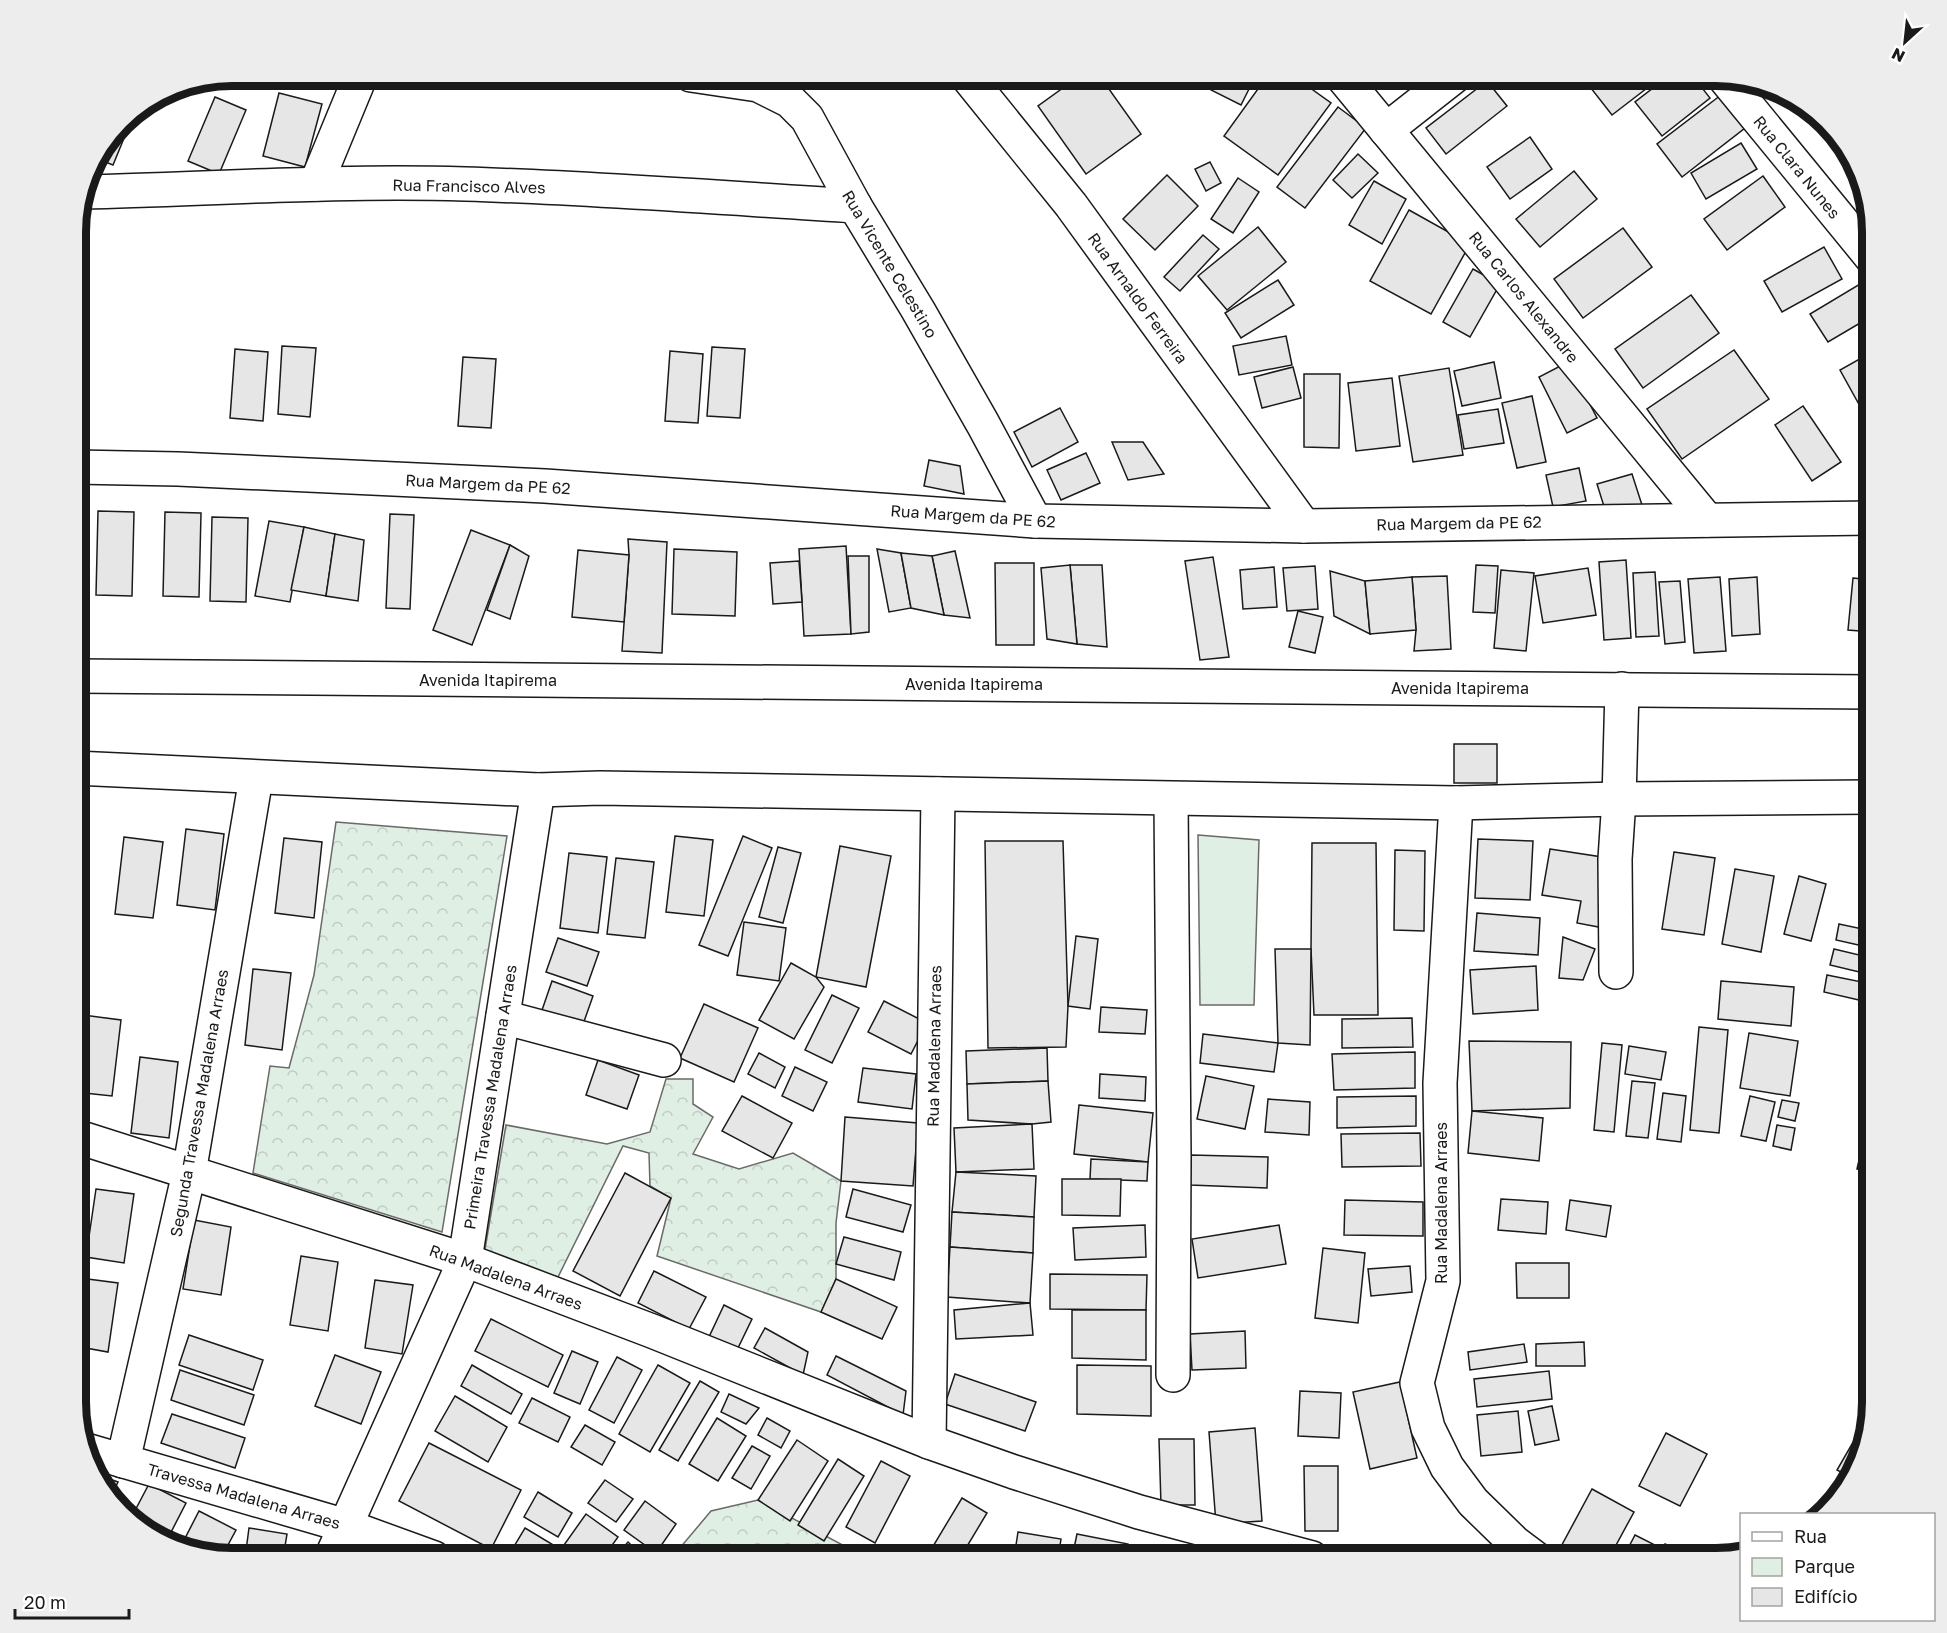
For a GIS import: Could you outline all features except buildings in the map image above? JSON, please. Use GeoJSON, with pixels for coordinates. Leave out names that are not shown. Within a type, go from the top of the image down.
{"type":"FeatureCollection","features":[{"type":"Feature","properties":{"kind":"street"},"geometry":{"type":"LineString","coordinates":[[316,184],[357,86]]}},
{"type":"Feature","properties":{"kind":"street","name":"Rua Vicente Celestino"},"geometry":{"type":"LineString","coordinates":[[760,86],[790,101],[807,118],[855,206],[918,310],[1035,521]]}},
{"type":"Feature","properties":{"kind":"street","name":"Rua Arnaldo Ferreira"},"geometry":{"type":"LineString","coordinates":[[975,86],[1071,205],[1304,526]]}},
{"type":"Feature","properties":{"kind":"street","name":"Rua Carlos Alexandre"},"geometry":{"type":"LineString","coordinates":[[1350,86],[1707,520]]}},
{"type":"Feature","properties":{"kind":"street"},"geometry":{"type":"LineString","coordinates":[[1386,130],[1442,86]]}},
{"type":"Feature","properties":{"kind":"street","name":"Rua Clara Nunes"},"geometry":{"type":"LineString","coordinates":[[1732,87],[1862,246]]}},
{"type":"Feature","properties":{"kind":"street","name":"Rua Francisco Alves"},"geometry":{"type":"LineString","coordinates":[[91,191],[316,184],[464,184],[855,206]]}},
{"type":"Feature","properties":{"kind":"street","name":"Rua Margem da PE 62"},"geometry":{"type":"LineString","coordinates":[[86,467],[178,469],[545,486],[1035,521],[1304,526],[1862,518]]}},
{"type":"Feature","properties":{"kind":"street","name":"Avenida Itapirema"},"geometry":{"type":"LineString","coordinates":[[86,676],[1862,692]]}},
{"type":"Feature","properties":{"kind":"street"},"geometry":{"type":"LineString","coordinates":[[1616,972],[1615,859],[1622,689]]}},
{"type":"Feature","properties":{"kind":"street"},"geometry":{"type":"LineString","coordinates":[[86,769],[538,790],[600,789],[1456,803],[1862,797]]}},
{"type":"Feature","properties":{"kind":"street","name":"Segunda Travessa Madalena Arraes"},"geometry":{"type":"LineString","coordinates":[[123,1461],[189,1173],[256,778]]}},
{"type":"Feature","properties":{"kind":"street","name":"Primeira Travessa Madalena Arraes"},"geometry":{"type":"LineString","coordinates":[[336,1548],[465,1260],[538,790]]}},
{"type":"Feature","properties":{"kind":"street","name":"Rua Madalena Arraes"},"geometry":{"type":"LineString","coordinates":[[929,1442],[938,794]]}},
{"type":"Feature","properties":{"kind":"street"},"geometry":{"type":"LineString","coordinates":[[1171,800],[1173,1375]]}},
{"type":"Feature","properties":{"kind":"street","name":"Rua Madalena Arraes"},"geometry":{"type":"LineString","coordinates":[[1456,803],[1440,1083],[1443,1281],[1417,1383],[1428,1428],[1448,1467],[1473,1502],[1522,1548]]}},
{"type":"Feature","properties":{"kind":"street"},"geometry":{"type":"LineString","coordinates":[[503,1017],[664,1060]]}},
{"type":"Feature","properties":{"kind":"street","name":"Rua Madalena Arraes"},"geometry":{"type":"LineString","coordinates":[[86,1140],[465,1260],[652,1331],[929,1442],[1014,1472],[1139,1512],[1274,1548]]}},
{"type":"Feature","properties":{"kind":"street","name":"Travessa Madalena Arraes"},"geometry":{"type":"LineString","coordinates":[[95,1453],[346,1526],[406,1548]]}},
{"type":"Feature","properties":{"kind":"green space"},"geometry":{"type":"Polygon","coordinates":[[[336,822],[507,836],[442,1232],[253,1173],[270,1066],[289,1068],[314,975],[336,822]]]}},
{"type":"Feature","properties":{"kind":"green space"},"geometry":{"type":"Polygon","coordinates":[[[1198,835],[1259,840],[1254,1005],[1200,1005],[1198,835]]]}},
{"type":"Feature","properties":{"kind":"green space"},"geometry":{"type":"Polygon","coordinates":[[[666,1079],[693,1079],[693,1104],[713,1117],[693,1154],[739,1169],[793,1153],[841,1181],[836,1223],[836,1279],[821,1312],[657,1256],[671,1198],[650,1186],[649,1153],[623,1146],[558,1277],[484,1255],[506,1125],[607,1144],[650,1132],[666,1079]]]}},
{"type":"Feature","properties":{"kind":"green space"},"geometry":{"type":"Polygon","coordinates":[[[758,1500],[848,1548],[680,1548],[711,1511],[758,1500]]]}}]}
